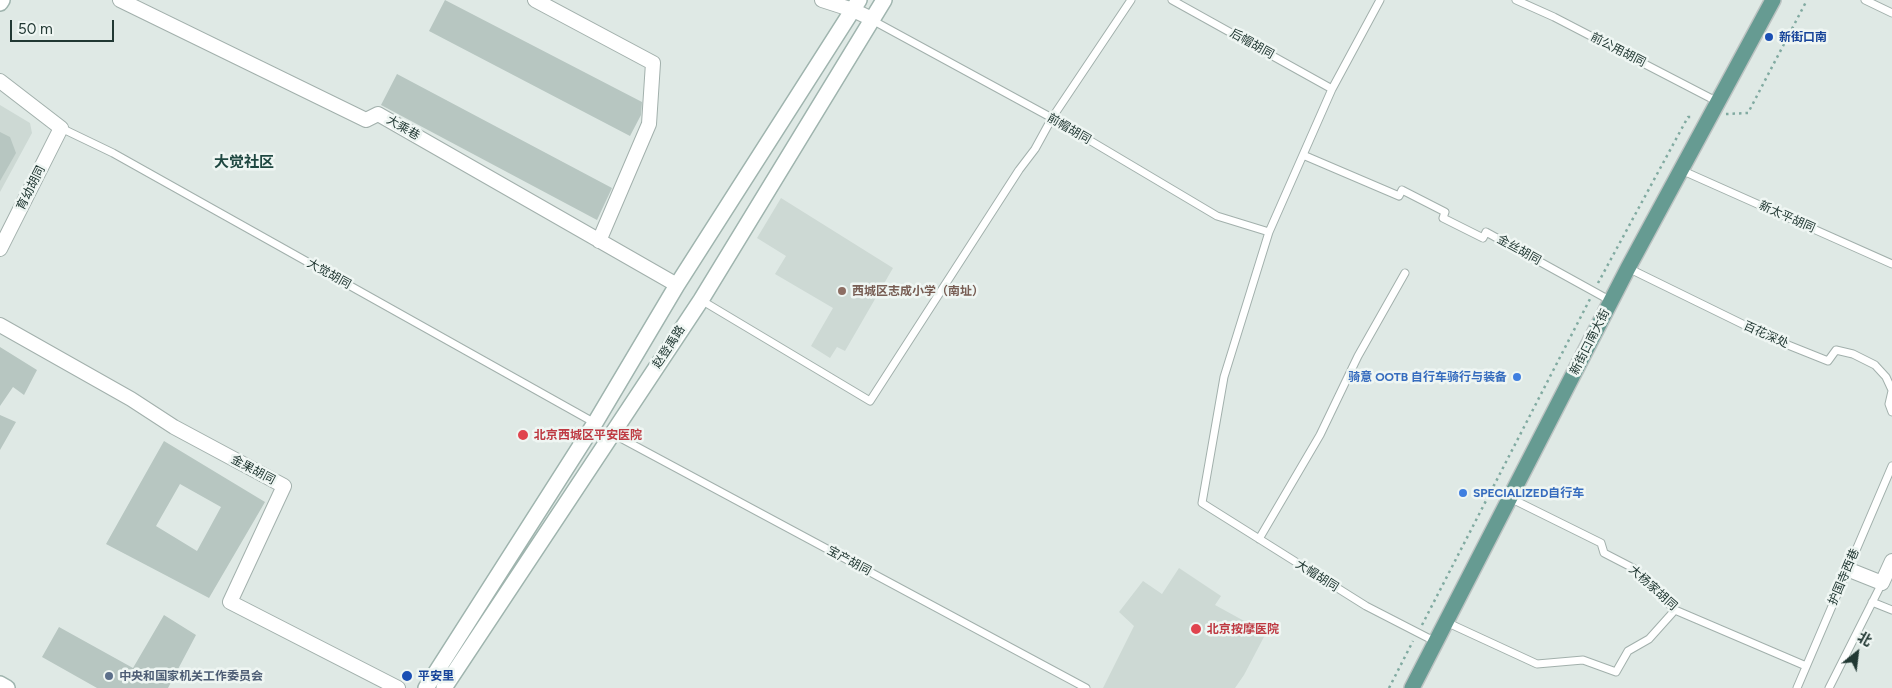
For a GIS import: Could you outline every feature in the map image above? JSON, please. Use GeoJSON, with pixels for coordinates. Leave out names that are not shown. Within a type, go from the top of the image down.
{"type":"FeatureCollection","features":[{"type":"Feature","properties":{"kind":"main road","name":"赵登禹路"},"geometry":{"type":"LineString","coordinates":[[444,688],[701,300],[884,0]]}},
{"type":"Feature","properties":{"kind":"main road","name":"新街口南大街"},"geometry":{"type":"LineString","coordinates":[[1412,688],[1628,268],[1773,0]]}},
{"type":"Feature","properties":{"kind":"main road","name":"赵登禹路"},"geometry":{"type":"LineString","coordinates":[[426,688],[595,423],[677,285],[856,5]]}},
{"type":"Feature","properties":{"kind":"main road"},"geometry":{"type":"LineString","coordinates":[[0,684],[6,688]]}},
{"type":"Feature","properties":{"kind":"street","name":"大乘巷"},"geometry":{"type":"LineString","coordinates":[[120,0],[366,120],[378,114],[677,285]]}},
{"type":"Feature","properties":{"kind":"street"},"geometry":{"type":"LineString","coordinates":[[535,0],[653,63],[649,124],[599,241]]}},
{"type":"Feature","properties":{"kind":"street"},"geometry":{"type":"LineString","coordinates":[[822,0],[856,5],[872,19]]}},
{"type":"Feature","properties":{"kind":"street"},"geometry":{"type":"LineString","coordinates":[[0,81],[62,128]]}},
{"type":"Feature","properties":{"kind":"street","name":"育幼胡同"},"geometry":{"type":"LineString","coordinates":[[0,249],[62,128]]}},
{"type":"Feature","properties":{"kind":"street","name":"金果胡同"},"geometry":{"type":"LineString","coordinates":[[0,325],[131,399],[174,427],[284,486],[230,602],[398,688]]}},
{"type":"Feature","properties":{"kind":"street"},"geometry":{"type":"LineString","coordinates":[[1847,569],[1882,583],[1892,561]]}},
{"type":"Feature","properties":{"kind":"lane"},"geometry":{"type":"LineString","coordinates":[[701,300],[870,401],[1019,170],[1036,149],[1052,118],[1131,0]]}},
{"type":"Feature","properties":{"kind":"lane","name":"后帽胡同"},"geometry":{"type":"LineString","coordinates":[[1172,0],[1332,89]]}},
{"type":"Feature","properties":{"kind":"lane"},"geometry":{"type":"LineString","coordinates":[[1269,232],[1332,89],[1380,0]]}},
{"type":"Feature","properties":{"kind":"lane","name":"前公用胡同"},"geometry":{"type":"LineString","coordinates":[[1516,0],[1554,17],[1718,102]]}},
{"type":"Feature","properties":{"kind":"lane"},"geometry":{"type":"LineString","coordinates":[[1865,0],[1892,13]]}},
{"type":"Feature","properties":{"kind":"lane","name":"前帽胡同"},"geometry":{"type":"LineString","coordinates":[[872,19],[1052,118],[1217,216],[1269,232]]}},
{"type":"Feature","properties":{"kind":"lane","name":"大觉胡同"},"geometry":{"type":"LineString","coordinates":[[62,128],[113,153],[595,423]]}},
{"type":"Feature","properties":{"kind":"lane","name":"金丝胡同"},"geometry":{"type":"LineString","coordinates":[[1303,155],[1399,196],[1402,190],[1445,212],[1443,218],[1483,238],[1486,232],[1611,301]]}},
{"type":"Feature","properties":{"kind":"lane","name":"新太平胡同"},"geometry":{"type":"LineString","coordinates":[[1681,170],[1892,264]]}},
{"type":"Feature","properties":{"kind":"lane","name":"大帽胡同"},"geometry":{"type":"LineString","coordinates":[[1269,232],[1224,376],[1202,503],[1366,606],[1436,642]]}},
{"type":"Feature","properties":{"kind":"lane","name":"百花深处"},"geometry":{"type":"LineString","coordinates":[[1628,268],[1772,339],[1828,361],[1836,350],[1874,364],[1886,377],[1892,391],[1889,404],[1892,412]]}},
{"type":"Feature","properties":{"kind":"lane"},"geometry":{"type":"LineString","coordinates":[[1259,539],[1320,435],[1358,356],[1405,273]]}},
{"type":"Feature","properties":{"kind":"lane","name":"宝产胡同"},"geometry":{"type":"LineString","coordinates":[[612,433],[1086,688]]}},
{"type":"Feature","properties":{"kind":"lane","name":"护国寺西巷"},"geometry":{"type":"LineString","coordinates":[[1797,688],[1892,466]]}},
{"type":"Feature","properties":{"kind":"lane","name":"大杨家胡同"},"geometry":{"type":"LineString","coordinates":[[1510,498],[1601,543],[1604,553],[1633,568],[1675,610],[1806,666]]}},
{"type":"Feature","properties":{"kind":"lane"},"geometry":{"type":"LineString","coordinates":[[1829,688],[1882,583]]}},
{"type":"Feature","properties":{"kind":"lane"},"geometry":{"type":"LineString","coordinates":[[1872,602],[1892,610]]}},
{"type":"Feature","properties":{"kind":"lane"},"geometry":{"type":"LineString","coordinates":[[1446,622],[1537,664],[1583,660],[1616,672],[1628,651],[1649,639],[1675,610]]}},
{"type":"Feature","properties":{"kind":"path"},"geometry":{"type":"LineString","coordinates":[[1389,688],[1593,292],[1688,117],[1748,112],[1807,0]]}},
{"type":"Feature","properties":{"kind":"shaded area"},"geometry":{"type":"Polygon","coordinates":[[[0,105],[30,123],[32,133],[0,192],[0,105]]]}},
{"type":"Feature","properties":{"kind":"shaded area","name":"西城区志成小学（南址）"},"geometry":{"type":"Polygon","coordinates":[[[781,198],[893,268],[845,351],[837,347],[830,358],[811,346],[833,308],[775,274],[786,256],[757,238],[781,198]]]}},
{"type":"Feature","properties":{"kind":"shaded area","name":"北京按摩医院"},"geometry":{"type":"Polygon","coordinates":[[[1179,568],[1221,596],[1215,605],[1266,633],[1244,675],[1235,688],[1103,688],[1134,626],[1119,612],[1143,581],[1162,594],[1179,568]]]}},
{"type":"Feature","properties":{"kind":"building"},"geometry":{"type":"Polygon","coordinates":[[[445,0],[642,102],[641,115],[630,136],[429,31],[445,0]]]}},
{"type":"Feature","properties":{"kind":"building"},"geometry":{"type":"Polygon","coordinates":[[[397,74],[612,188],[597,220],[381,105],[397,74]]]}},
{"type":"Feature","properties":{"kind":"building"},"geometry":{"type":"Polygon","coordinates":[[[0,132],[10,137],[16,153],[0,181],[0,132]]]}},
{"type":"Feature","properties":{"kind":"building"},"geometry":{"type":"Polygon","coordinates":[[[0,347],[37,370],[24,395],[13,387],[0,406],[0,347]]]}},
{"type":"Feature","properties":{"kind":"building"},"geometry":{"type":"Polygon","coordinates":[[[0,415],[16,422],[0,450],[0,415]]]}},
{"type":"Feature","properties":{"kind":"building"},"geometry":{"type":"Polygon","coordinates":[[[164,441],[265,502],[209,598],[106,544],[164,441]],[[180,484],[156,526],[197,551],[221,507],[180,484]]]}},
{"type":"Feature","properties":{"kind":"building"},"geometry":{"type":"Polygon","coordinates":[[[164,615],[196,635],[168,688],[97,688],[42,657],[59,627],[133,668],[164,615]]]}},
{"type":"Feature","properties":{"kind":"place","name":"新街口南"},"geometry":{"type":"Point","coordinates":[1769,37]}},
{"type":"Feature","properties":{"kind":"place","name":"西城区志成小学（南址）"},"geometry":{"type":"Point","coordinates":[842,291]}},
{"type":"Feature","properties":{"kind":"place","name":"骑意 OOTB 自行车骑行与装备"},"geometry":{"type":"Point","coordinates":[1517,377]}},
{"type":"Feature","properties":{"kind":"place","name":"北京西城区平安医院"},"geometry":{"type":"Point","coordinates":[523,435]}},
{"type":"Feature","properties":{"kind":"place","name":"SPECIALIZED自行车"},"geometry":{"type":"Point","coordinates":[1463,493]}},
{"type":"Feature","properties":{"kind":"place","name":"北京按摩医院"},"geometry":{"type":"Point","coordinates":[1196,629]}},
{"type":"Feature","properties":{"kind":"place","name":"中央和国家机关工作委员会"},"geometry":{"type":"Point","coordinates":[109,676]}},
{"type":"Feature","properties":{"kind":"place","name":"平安里"},"geometry":{"type":"Point","coordinates":[407,676]}},
{"type":"Feature","properties":{"kind":"district","name":"大觉社区"},"geometry":{"type":"Point","coordinates":[244,163]}}]}
